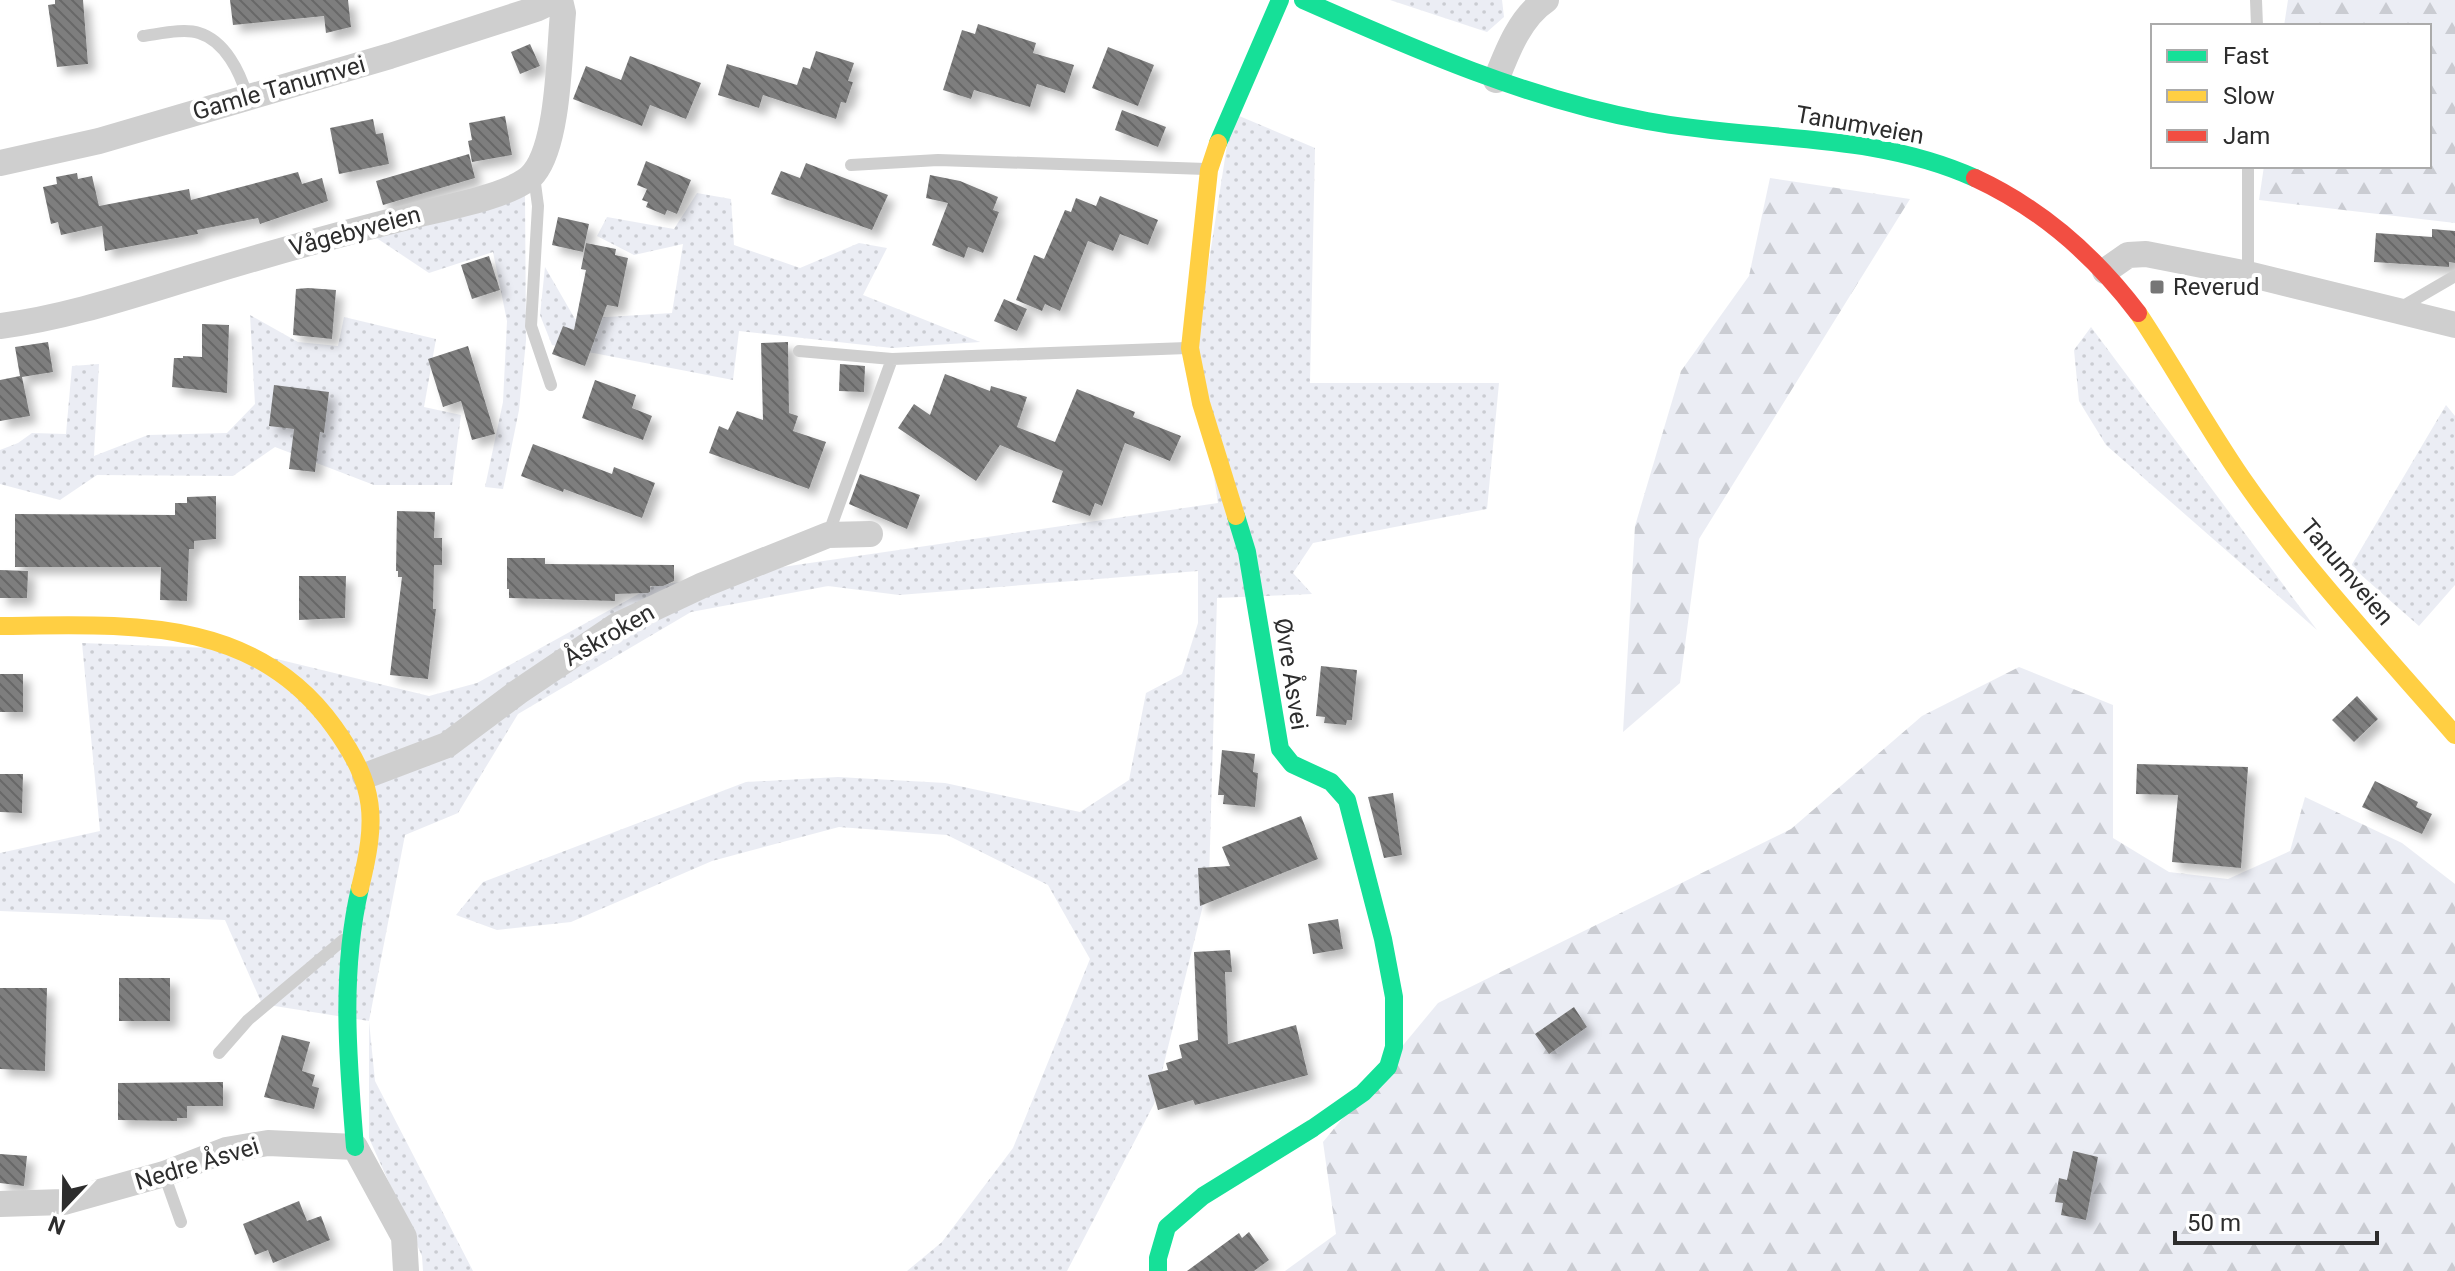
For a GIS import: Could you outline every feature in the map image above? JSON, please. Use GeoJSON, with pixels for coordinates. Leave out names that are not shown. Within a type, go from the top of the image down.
{"type":"FeatureCollection","features":[{"type":"Feature","properties":{"kind":"street","name":"Gamle Tanumvei"},"geometry":{"type":"LineString","coordinates":[[0,163],[99,141],[400,53],[557,0]]}},
{"type":"Feature","properties":{"kind":"street"},"geometry":{"type":"LineString","coordinates":[[533,175],[544,155],[554,118],[563,13],[557,0]]}},
{"type":"Feature","properties":{"kind":"street","name":"Øvre Åsvei"},"geometry":{"type":"LineString","coordinates":[[1158,1271],[1158,1258],[1167,1227],[1203,1196],[1363,1093],[1388,1067],[1394,1047],[1394,997],[1386,954],[1347,800],[1331,782],[1292,764],[1280,749],[1247,552],[1201,403],[1190,348],[1209,170],[1223,127],[1280,0]]}},
{"type":"Feature","properties":{"kind":"street","name":"Tanumveien"},"geometry":{"type":"LineString","coordinates":[[1303,0],[1409,47],[1560,101],[1676,127],[1857,144],[1917,157],[1952,168],[2025,206],[2061,229],[2105,271],[2136,309],[2239,474],[2267,512],[2353,619],[2455,735]]}},
{"type":"Feature","properties":{"kind":"street"},"geometry":{"type":"LineString","coordinates":[[1496,80],[1509,47],[1539,2]]}},
{"type":"Feature","properties":{"kind":"street","name":"Vågebyveien"},"geometry":{"type":"LineString","coordinates":[[0,326],[130,296],[346,232],[472,202],[513,188],[533,175]]}},
{"type":"Feature","properties":{"kind":"street"},"geometry":{"type":"LineString","coordinates":[[2105,271],[2128,255],[2146,254],[2248,274],[2455,325]]}},
{"type":"Feature","properties":{"kind":"street","name":"Åskroken"},"geometry":{"type":"LineString","coordinates":[[365,776],[447,745],[518,692],[616,626],[703,585],[828,535],[870,534]]}},
{"type":"Feature","properties":{"kind":"street"},"geometry":{"type":"LineString","coordinates":[[0,626],[140,626],[205,639],[235,649],[284,674],[310,697],[328,718],[365,776],[371,827],[352,933],[347,1007],[348,1070],[355,1147],[404,1237],[406,1271]]}},
{"type":"Feature","properties":{"kind":"street","name":"Nedre Åsvei"},"geometry":{"type":"LineString","coordinates":[[0,1204],[64,1202],[164,1174],[226,1150],[268,1143],[355,1147]]}},
{"type":"Feature","properties":{"kind":"lane"},"geometry":{"type":"LineString","coordinates":[[2256,0],[2257,24]]}},
{"type":"Feature","properties":{"kind":"lane"},"geometry":{"type":"LineString","coordinates":[[143,36],[197,32],[210,38],[223,49],[241,77],[247,96]]}},
{"type":"Feature","properties":{"kind":"lane"},"geometry":{"type":"LineString","coordinates":[[851,165],[938,160],[1209,170]]}},
{"type":"Feature","properties":{"kind":"lane"},"geometry":{"type":"LineString","coordinates":[[2248,168],[2248,274]]}},
{"type":"Feature","properties":{"kind":"lane"},"geometry":{"type":"LineString","coordinates":[[533,175],[538,206],[531,326],[551,385]]}},
{"type":"Feature","properties":{"kind":"lane"},"geometry":{"type":"LineString","coordinates":[[2397,310],[2455,276]]}},
{"type":"Feature","properties":{"kind":"lane"},"geometry":{"type":"LineString","coordinates":[[799,351],[892,359],[1190,348]]}},
{"type":"Feature","properties":{"kind":"lane"},"geometry":{"type":"LineString","coordinates":[[828,535],[892,359]]}},
{"type":"Feature","properties":{"kind":"lane"},"geometry":{"type":"LineString","coordinates":[[219,1053],[248,1020],[352,933]]}},
{"type":"Feature","properties":{"kind":"lane"},"geometry":{"type":"LineString","coordinates":[[164,1174],[181,1222]]}},
{"type":"Feature","properties":{"kind":"green space"},"geometry":{"type":"Polygon","coordinates":[[[1390,0],[1502,0],[1504,17],[1487,32],[1390,0]]]}},
{"type":"Feature","properties":{"kind":"green space"},"geometry":{"type":"Polygon","coordinates":[[[2288,0],[2455,0],[2455,223],[2259,200],[2264,168],[2431,168],[2431,24],[2284,24],[2288,0]]]}},
{"type":"Feature","properties":{"kind":"green space"},"geometry":{"type":"Polygon","coordinates":[[[1232,113],[1315,148],[1310,383],[1499,383],[1487,509],[1313,543],[1293,573],[1312,594],[1217,598],[1209,881],[1154,1104],[1067,1271],[907,1271],[942,1242],[1013,1148],[1090,959],[1048,885],[947,835],[839,827],[712,861],[571,922],[497,930],[456,915],[483,882],[746,782],[838,777],[945,783],[1080,812],[1129,780],[1146,693],[1182,674],[1198,623],[1198,571],[899,595],[828,586],[691,612],[518,714],[458,813],[405,835],[369,1021],[262,1004],[225,920],[0,911],[0,853],[100,831],[82,643],[235,649],[429,696],[477,683],[653,586],[1218,503],[1195,351],[1232,113]]]}},
{"type":"Feature","properties":{"kind":"green space"},"geometry":{"type":"Polygon","coordinates":[[[1770,178],[1910,199],[1699,539],[1680,683],[1623,732],[1635,526],[1681,371],[1749,276],[1770,178]]]}},
{"type":"Feature","properties":{"kind":"green space"},"geometry":{"type":"Polygon","coordinates":[[[697,193],[731,199],[734,245],[800,268],[859,243],[887,248],[863,295],[980,342],[892,348],[739,331],[733,380],[552,345],[540,315],[545,267],[575,319],[672,313],[683,244],[634,255],[597,236],[607,217],[674,229],[697,193]]]}},
{"type":"Feature","properties":{"kind":"green space"},"geometry":{"type":"Polygon","coordinates":[[[525,194],[526,341],[519,410],[503,489],[485,487],[503,402],[507,321],[493,252],[429,273],[375,237],[525,194]]]}},
{"type":"Feature","properties":{"kind":"green space"},"geometry":{"type":"Polygon","coordinates":[[[250,315],[298,342],[338,346],[344,317],[436,339],[424,407],[461,415],[452,485],[374,485],[275,447],[233,476],[97,475],[60,500],[0,484],[0,450],[32,433],[66,434],[72,366],[99,364],[94,456],[148,435],[227,433],[255,404],[250,315]]]}},
{"type":"Feature","properties":{"kind":"green space"},"geometry":{"type":"Polygon","coordinates":[[[2091,327],[2317,630],[2106,445],[2079,401],[2074,350],[2091,327]]]}},
{"type":"Feature","properties":{"kind":"green space"},"geometry":{"type":"Polygon","coordinates":[[[2446,405],[2455,416],[2455,585],[2419,626],[2351,566],[2446,405]]]}},
{"type":"Feature","properties":{"kind":"green space"},"geometry":{"type":"Polygon","coordinates":[[[2019,667],[2113,705],[2113,838],[2169,872],[2228,879],[2290,851],[2305,797],[2402,843],[2455,884],[2455,1271],[1285,1271],[1336,1234],[1323,1142],[1438,1003],[1791,829],[1922,716],[2019,667]]]}},
{"type":"Feature","properties":{"kind":"green space"},"geometry":{"type":"Polygon","coordinates":[[[369,1021],[375,1081],[473,1271],[423,1271],[422,1256],[369,1138],[369,1021]]]}},
{"type":"Feature","properties":{"kind":"building"},"geometry":{"type":"Polygon","coordinates":[[[55,0],[83,0],[88,64],[57,67],[48,5],[55,4],[55,0]]]}},
{"type":"Feature","properties":{"kind":"building"},"geometry":{"type":"Polygon","coordinates":[[[230,0],[348,0],[351,27],[326,33],[324,16],[233,25],[230,0]]]}},
{"type":"Feature","properties":{"kind":"building"},"geometry":{"type":"Polygon","coordinates":[[[978,24],[1036,43],[1033,53],[1074,65],[1065,93],[1037,84],[1030,107],[974,90],[971,99],[943,90],[962,30],[975,34],[978,24]]]}},
{"type":"Feature","properties":{"kind":"building"},"geometry":{"type":"Polygon","coordinates":[[[530,44],[540,66],[520,74],[511,52],[530,44]]]}},
{"type":"Feature","properties":{"kind":"building"},"geometry":{"type":"Polygon","coordinates":[[[1108,47],[1154,65],[1138,106],[1092,88],[1108,47]]]}},
{"type":"Feature","properties":{"kind":"building"},"geometry":{"type":"Polygon","coordinates":[[[816,51],[854,63],[848,81],[853,82],[846,103],[841,102],[836,119],[763,95],[759,108],[718,95],[727,64],[797,85],[803,67],[810,69],[816,51]]]}},
{"type":"Feature","properties":{"kind":"building"},"geometry":{"type":"Polygon","coordinates":[[[630,56],[701,83],[686,119],[650,105],[642,126],[573,99],[586,66],[621,80],[630,56]]]}},
{"type":"Feature","properties":{"kind":"building"},"geometry":{"type":"Polygon","coordinates":[[[1122,110],[1166,127],[1158,147],[1115,130],[1122,110]]]}},
{"type":"Feature","properties":{"kind":"building"},"geometry":{"type":"Polygon","coordinates":[[[505,116],[512,155],[472,162],[469,123],[505,116]]]}},
{"type":"Feature","properties":{"kind":"building"},"geometry":{"type":"Polygon","coordinates":[[[373,119],[376,134],[383,133],[389,164],[339,174],[330,128],[373,119]]]}},
{"type":"Feature","properties":{"kind":"building"},"geometry":{"type":"Polygon","coordinates":[[[469,154],[475,178],[383,205],[376,181],[469,154]]]}},
{"type":"Feature","properties":{"kind":"building"},"geometry":{"type":"Polygon","coordinates":[[[646,161],[691,180],[677,214],[667,210],[665,215],[646,207],[648,202],[642,200],[647,189],[637,185],[646,161]]]}},
{"type":"Feature","properties":{"kind":"building"},"geometry":{"type":"Polygon","coordinates":[[[806,163],[888,195],[872,230],[771,194],[781,171],[800,178],[806,163]]]}},
{"type":"Feature","properties":{"kind":"building"},"geometry":{"type":"Polygon","coordinates":[[[298,172],[302,184],[322,178],[328,201],[260,224],[258,218],[197,230],[198,234],[105,251],[102,226],[61,235],[58,222],[51,224],[43,187],[57,184],[56,177],[77,173],[78,179],[92,176],[99,206],[189,189],[191,200],[298,172]]]}},
{"type":"Feature","properties":{"kind":"building"},"geometry":{"type":"Polygon","coordinates":[[[930,175],[960,181],[998,197],[993,210],[999,212],[983,253],[968,247],[964,258],[932,245],[948,203],[926,198],[930,175]]]}},
{"type":"Feature","properties":{"kind":"building"},"geometry":{"type":"Polygon","coordinates":[[[1100,196],[1158,220],[1148,245],[1120,234],[1113,251],[1088,241],[1060,311],[1045,304],[1042,311],[1016,300],[1034,255],[1044,259],[1065,210],[1071,212],[1076,198],[1096,206],[1100,196]]]}},
{"type":"Feature","properties":{"kind":"building"},"geometry":{"type":"Polygon","coordinates":[[[558,217],[589,224],[583,252],[552,245],[558,217]]]}},
{"type":"Feature","properties":{"kind":"building"},"geometry":{"type":"Polygon","coordinates":[[[2432,229],[2455,231],[2455,263],[2449,262],[2449,267],[2374,262],[2376,233],[2432,237],[2432,229]]]}},
{"type":"Feature","properties":{"kind":"building"},"geometry":{"type":"Polygon","coordinates":[[[586,243],[616,249],[615,255],[628,258],[618,307],[607,305],[585,366],[552,354],[563,326],[574,330],[586,270],[581,269],[586,243]]]}},
{"type":"Feature","properties":{"kind":"building"},"geometry":{"type":"Polygon","coordinates":[[[489,256],[500,290],[472,299],[461,265],[489,256]]]}},
{"type":"Feature","properties":{"kind":"building"},"geometry":{"type":"Polygon","coordinates":[[[296,289],[336,290],[332,339],[293,335],[296,289]]]}},
{"type":"Feature","properties":{"kind":"building"},"geometry":{"type":"Polygon","coordinates":[[[1004,299],[1027,309],[1017,331],[994,321],[1004,299]]]}},
{"type":"Feature","properties":{"kind":"building"},"geometry":{"type":"Polygon","coordinates":[[[202,324],[229,325],[227,393],[172,387],[174,358],[202,357],[202,324]]]}},
{"type":"Feature","properties":{"kind":"building"},"geometry":{"type":"Polygon","coordinates":[[[48,342],[53,372],[22,377],[30,416],[0,421],[0,380],[20,376],[15,347],[48,342]]]}},
{"type":"Feature","properties":{"kind":"building"},"geometry":{"type":"Polygon","coordinates":[[[788,342],[789,413],[798,416],[793,431],[826,442],[809,489],[709,453],[719,426],[728,430],[737,411],[763,420],[761,343],[788,342]]]}},
{"type":"Feature","properties":{"kind":"building"},"geometry":{"type":"Polygon","coordinates":[[[468,346],[495,434],[472,440],[461,401],[443,407],[428,359],[468,346]]]}},
{"type":"Feature","properties":{"kind":"building"},"geometry":{"type":"Polygon","coordinates":[[[840,364],[865,366],[864,392],[839,391],[840,364]]]}},
{"type":"Feature","properties":{"kind":"building"},"geometry":{"type":"Polygon","coordinates":[[[945,374],[990,391],[991,386],[1027,397],[1017,427],[1055,442],[1077,389],[1135,412],[1133,417],[1181,436],[1170,461],[1125,443],[1102,506],[1095,503],[1090,516],[1052,502],[1063,471],[1000,445],[976,481],[898,428],[914,404],[930,415],[945,374]]]}},
{"type":"Feature","properties":{"kind":"building"},"geometry":{"type":"Polygon","coordinates":[[[595,380],[636,395],[632,408],[652,416],[643,440],[582,418],[595,380]]]}},
{"type":"Feature","properties":{"kind":"building"},"geometry":{"type":"Polygon","coordinates":[[[274,385],[329,392],[315,472],[289,469],[294,429],[269,426],[274,385]]]}},
{"type":"Feature","properties":{"kind":"building"},"geometry":{"type":"Polygon","coordinates":[[[533,444],[612,474],[614,467],[655,483],[642,518],[521,476],[533,444]]]}},
{"type":"Feature","properties":{"kind":"building"},"geometry":{"type":"Polygon","coordinates":[[[860,474],[920,495],[907,529],[849,504],[860,474]]]}},
{"type":"Feature","properties":{"kind":"building"},"geometry":{"type":"Polygon","coordinates":[[[216,496],[216,539],[194,541],[194,549],[189,549],[187,601],[160,600],[161,567],[15,567],[15,514],[175,515],[175,503],[187,503],[187,497],[216,496]]]}},
{"type":"Feature","properties":{"kind":"building"},"geometry":{"type":"Polygon","coordinates":[[[397,511],[435,512],[434,538],[442,538],[442,565],[434,565],[433,609],[436,609],[428,679],[390,675],[402,577],[398,577],[396,571],[397,511]]]}},
{"type":"Feature","properties":{"kind":"building"},"geometry":{"type":"Polygon","coordinates":[[[507,558],[545,558],[545,564],[674,565],[674,581],[663,586],[650,586],[648,593],[615,594],[615,601],[509,598],[507,558]]]}},
{"type":"Feature","properties":{"kind":"building"},"geometry":{"type":"Polygon","coordinates":[[[0,570],[28,571],[27,598],[0,598],[0,570]]]}},
{"type":"Feature","properties":{"kind":"building"},"geometry":{"type":"Polygon","coordinates":[[[299,576],[346,576],[345,618],[299,620],[299,576]]]}},
{"type":"Feature","properties":{"kind":"building"},"geometry":{"type":"Polygon","coordinates":[[[1321,666],[1357,670],[1352,720],[1347,720],[1346,725],[1324,723],[1325,717],[1316,716],[1321,666]]]}},
{"type":"Feature","properties":{"kind":"building"},"geometry":{"type":"Polygon","coordinates":[[[0,674],[23,674],[23,712],[0,712],[0,674]]]}},
{"type":"Feature","properties":{"kind":"building"},"geometry":{"type":"Polygon","coordinates":[[[2357,696],[2378,719],[2354,742],[2332,720],[2357,696]]]}},
{"type":"Feature","properties":{"kind":"building"},"geometry":{"type":"Polygon","coordinates":[[[1222,750],[1255,754],[1253,772],[1258,773],[1255,807],[1223,804],[1224,795],[1218,795],[1222,750]]]}},
{"type":"Feature","properties":{"kind":"building"},"geometry":{"type":"Polygon","coordinates":[[[2137,764],[2248,767],[2241,868],[2172,862],[2178,795],[2136,794],[2137,764]]]}},
{"type":"Feature","properties":{"kind":"building"},"geometry":{"type":"Polygon","coordinates":[[[0,774],[23,774],[22,813],[0,812],[0,774]]]}},
{"type":"Feature","properties":{"kind":"building"},"geometry":{"type":"Polygon","coordinates":[[[2375,781],[2418,802],[2416,807],[2432,814],[2422,834],[2362,807],[2375,781]]]}},
{"type":"Feature","properties":{"kind":"building"},"geometry":{"type":"Polygon","coordinates":[[[1393,793],[1402,855],[1384,858],[1368,797],[1393,793]]]}},
{"type":"Feature","properties":{"kind":"building"},"geometry":{"type":"Polygon","coordinates":[[[1301,816],[1318,859],[1200,906],[1198,868],[1230,866],[1222,847],[1301,816]]]}},
{"type":"Feature","properties":{"kind":"building"},"geometry":{"type":"Polygon","coordinates":[[[1338,919],[1343,949],[1313,954],[1308,924],[1338,919]]]}},
{"type":"Feature","properties":{"kind":"building"},"geometry":{"type":"Polygon","coordinates":[[[1230,950],[1232,972],[1225,972],[1228,1044],[1296,1025],[1308,1075],[1195,1105],[1193,1100],[1158,1110],[1148,1075],[1168,1070],[1166,1063],[1182,1058],[1179,1045],[1198,1040],[1194,952],[1230,950]]]}},
{"type":"Feature","properties":{"kind":"building"},"geometry":{"type":"Polygon","coordinates":[[[119,978],[170,978],[170,1021],[119,1021],[119,978]]]}},
{"type":"Feature","properties":{"kind":"building"},"geometry":{"type":"Polygon","coordinates":[[[0,988],[47,988],[45,1071],[0,1069],[0,988]]]}},
{"type":"Feature","properties":{"kind":"building"},"geometry":{"type":"Polygon","coordinates":[[[1574,1007],[1587,1027],[1549,1054],[1535,1034],[1574,1007]]]}},
{"type":"Feature","properties":{"kind":"building"},"geometry":{"type":"Polygon","coordinates":[[[282,1035],[310,1042],[302,1071],[315,1075],[312,1086],[319,1088],[314,1109],[264,1097],[282,1035]]]}},
{"type":"Feature","properties":{"kind":"building"},"geometry":{"type":"Polygon","coordinates":[[[223,1082],[223,1106],[187,1106],[187,1118],[177,1118],[177,1121],[118,1120],[118,1083],[223,1082]]]}},
{"type":"Feature","properties":{"kind":"building"},"geometry":{"type":"Polygon","coordinates":[[[2073,1151],[2098,1157],[2086,1220],[2061,1215],[2063,1203],[2055,1202],[2059,1178],[2067,1180],[2073,1151]]]}},
{"type":"Feature","properties":{"kind":"building"},"geometry":{"type":"Polygon","coordinates":[[[0,1154],[27,1156],[24,1186],[0,1183],[0,1154]]]}},
{"type":"Feature","properties":{"kind":"building"},"geometry":{"type":"Polygon","coordinates":[[[299,1201],[307,1221],[321,1216],[330,1240],[273,1263],[268,1250],[255,1255],[243,1224],[299,1201]]]}},
{"type":"Feature","properties":{"kind":"building"},"geometry":{"type":"Polygon","coordinates":[[[1249,1232],[1269,1260],[1254,1271],[1187,1271],[1239,1233],[1242,1238],[1249,1232]]]}},
{"type":"Feature","properties":{"kind":"traffic: fast"},"geometry":{"type":"LineString","coordinates":[[1218,143],[1280,0]]}},
{"type":"Feature","properties":{"kind":"traffic: fast"},"geometry":{"type":"LineString","coordinates":[[1303,0],[1472,71],[1558,100],[1688,128],[1813,140],[1895,152],[1975,178]]}},
{"type":"Feature","properties":{"kind":"traffic: fast"},"geometry":{"type":"LineString","coordinates":[[1158,1271],[1158,1258],[1167,1227],[1203,1196],[1363,1093],[1388,1067],[1394,1047],[1394,997],[1383,939],[1347,800],[1331,782],[1292,764],[1280,749],[1247,552],[1236,516]]}},
{"type":"Feature","properties":{"kind":"traffic: fast"},"geometry":{"type":"LineString","coordinates":[[355,1147],[347,1017],[350,952],[360,888]]}},
{"type":"Feature","properties":{"kind":"traffic: slow"},"geometry":{"type":"LineString","coordinates":[[1218,143],[1209,170],[1190,348],[1201,403],[1236,516]]}},
{"type":"Feature","properties":{"kind":"traffic: slow"},"geometry":{"type":"LineString","coordinates":[[2138,313],[2228,458],[2266,512],[2345,609],[2455,735]]}},
{"type":"Feature","properties":{"kind":"traffic: slow"},"geometry":{"type":"LineString","coordinates":[[0,626],[93,625],[183,634],[225,645],[265,663],[301,690],[334,727],[359,768],[370,804],[371,823],[360,888]]}},
{"type":"Feature","properties":{"kind":"traffic: jam"},"geometry":{"type":"LineString","coordinates":[[1975,178],[2023,204],[2065,235],[2103,272],[2138,313]]}},
{"type":"Feature","properties":{"kind":"place","name":"Reverud"},"geometry":{"type":"Point","coordinates":[2157,287]}}]}
